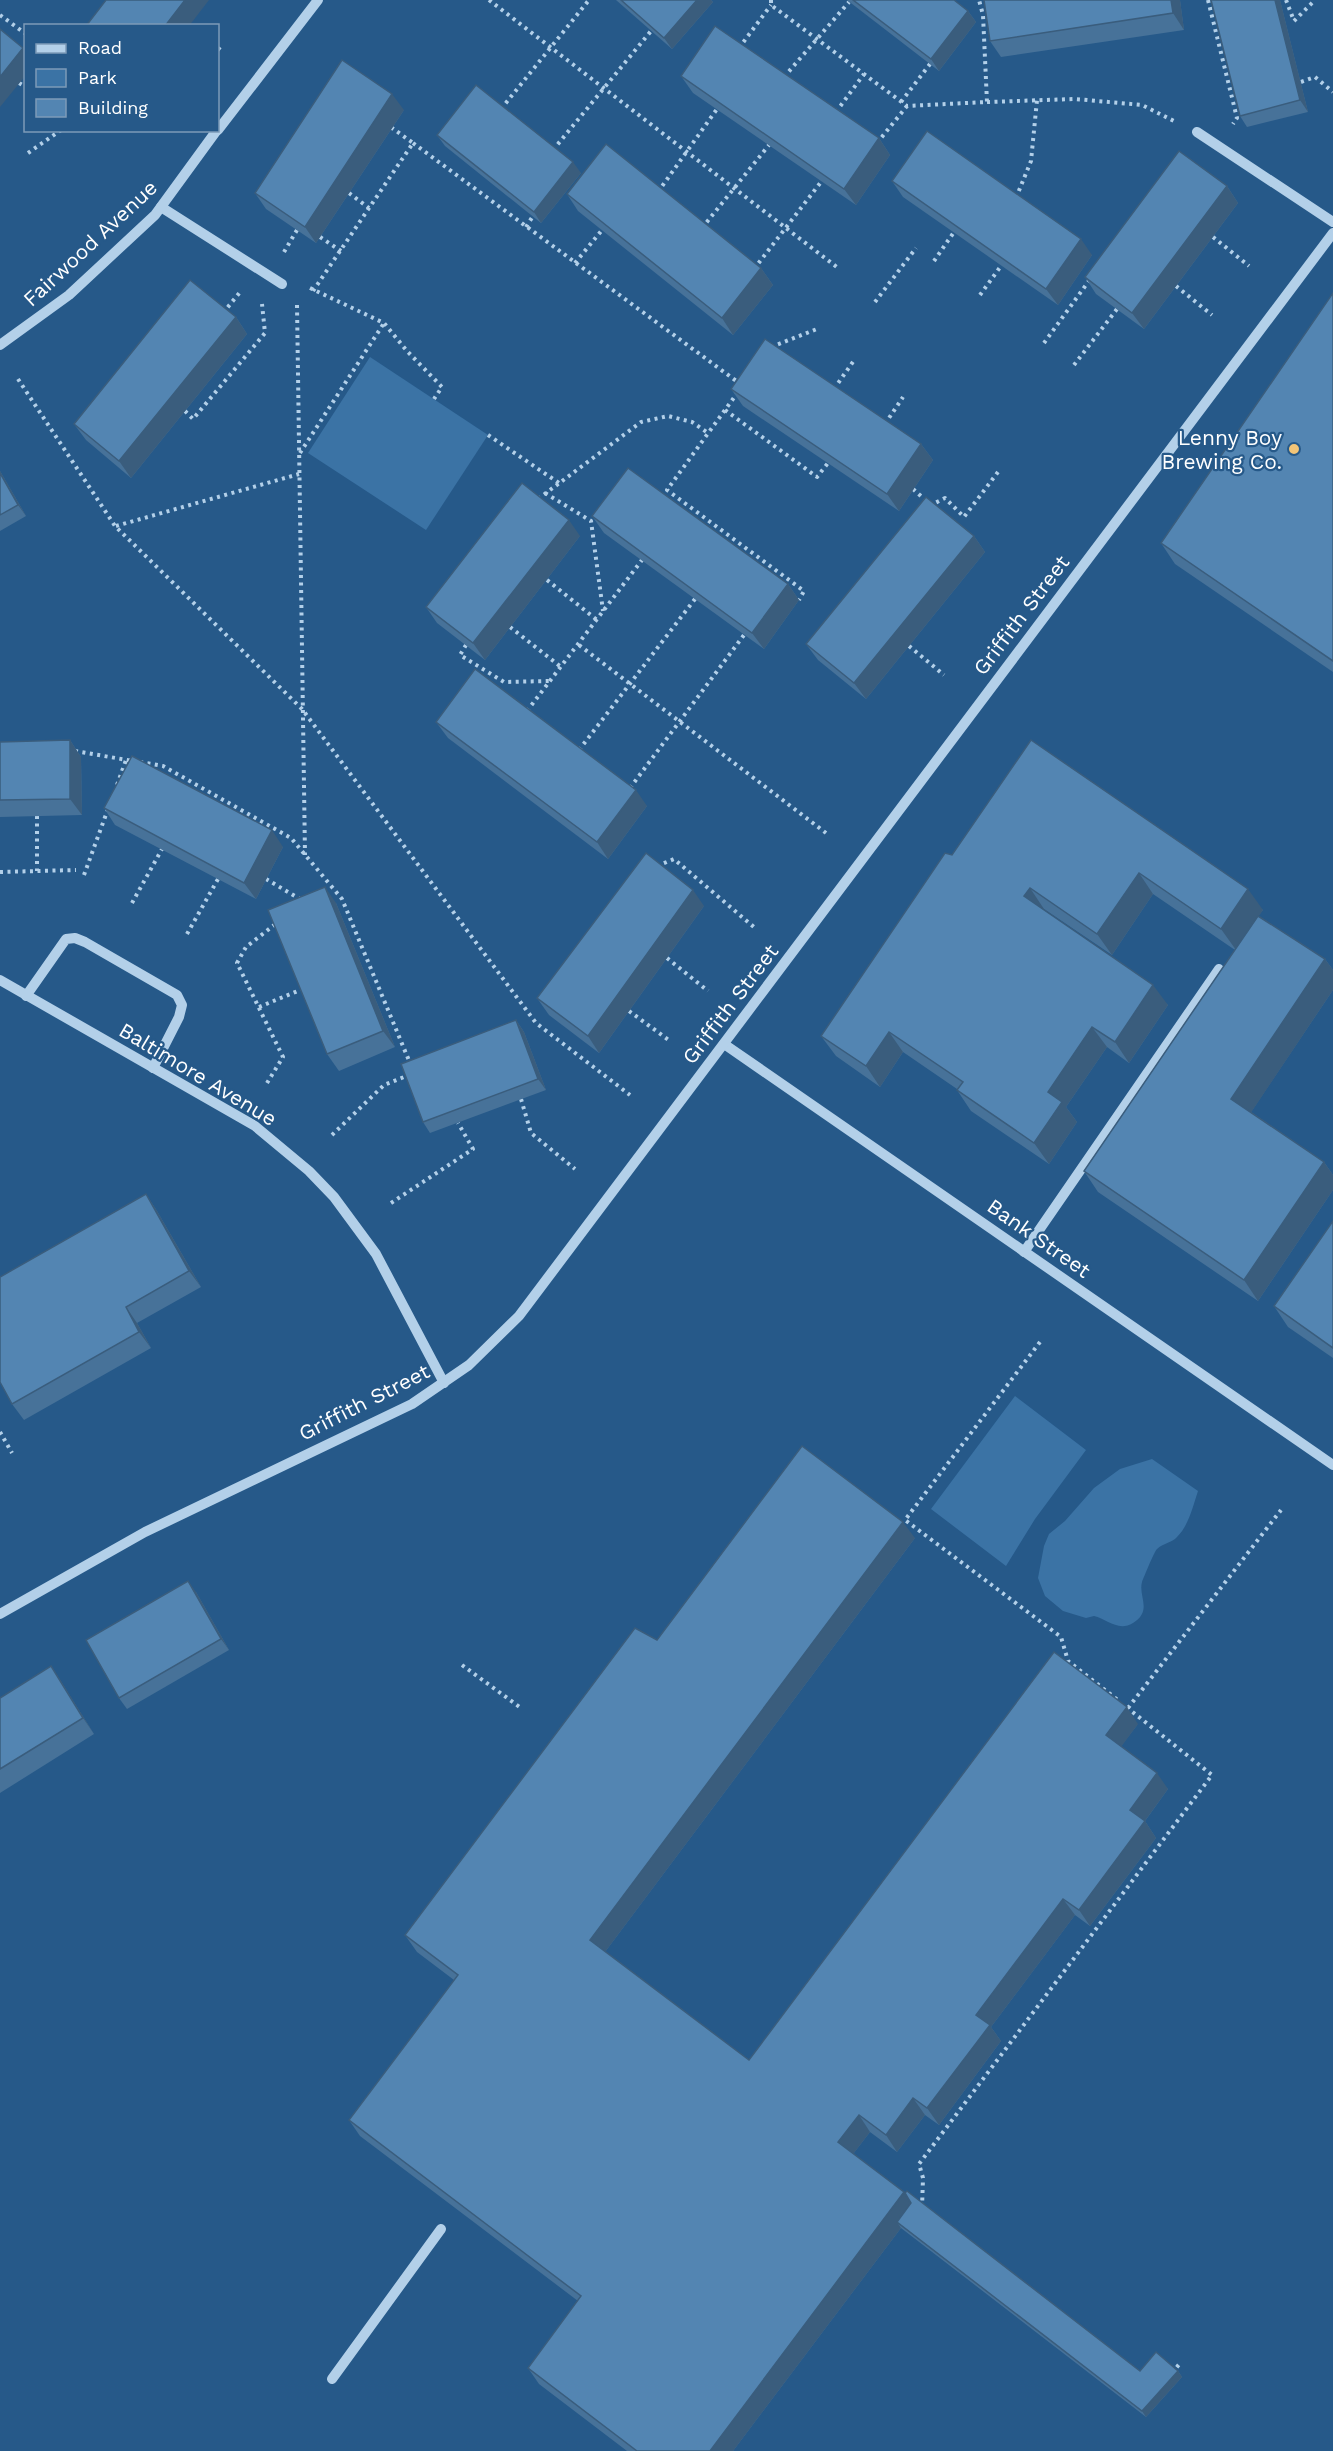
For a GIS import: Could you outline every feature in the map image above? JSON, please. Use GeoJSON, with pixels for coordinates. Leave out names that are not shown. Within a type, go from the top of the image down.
{"type":"FeatureCollection","features":[{"type":"Feature","properties":{"kind":"street","name":"Fairwood Avenue"},"geometry":{"type":"LineString","coordinates":[[219,127],[318,0]]}},
{"type":"Feature","properties":{"kind":"street","name":"Fairwood Avenue"},"geometry":{"type":"LineString","coordinates":[[0,345],[69,295],[161,207],[216,132]]}},
{"type":"Feature","properties":{"kind":"street"},"geometry":{"type":"LineString","coordinates":[[1197,132],[1333,222]]}},
{"type":"Feature","properties":{"kind":"street"},"geometry":{"type":"LineString","coordinates":[[161,207],[282,284]]}},
{"type":"Feature","properties":{"kind":"street","name":"Griffith Street"},"geometry":{"type":"LineString","coordinates":[[0,1614],[145,1532],[412,1404],[469,1365],[519,1316],[1333,233]]}},
{"type":"Feature","properties":{"kind":"street"},"geometry":{"type":"LineString","coordinates":[[26,996],[66,939],[75,938],[95,948],[177,995],[182,1005],[179,1017],[153,1068]]}},
{"type":"Feature","properties":{"kind":"street"},"geometry":{"type":"LineString","coordinates":[[1024,1252],[1220,969]]}},
{"type":"Feature","properties":{"kind":"street","name":"Baltimore Avenue"},"geometry":{"type":"LineString","coordinates":[[0,980],[255,1126],[309,1171],[334,1197],[376,1254],[444,1383]]}},
{"type":"Feature","properties":{"kind":"street","name":"Bank Street"},"geometry":{"type":"LineString","coordinates":[[724,1044],[1333,1465]]}},
{"type":"Feature","properties":{"kind":"street"},"geometry":{"type":"LineString","coordinates":[[332,2379],[441,2229]]}},
{"type":"Feature","properties":{"kind":"path"},"geometry":{"type":"LineString","coordinates":[[489,0],[838,268]]}},
{"type":"Feature","properties":{"kind":"path"},"geometry":{"type":"LineString","coordinates":[[501,110],[589,0]]}},
{"type":"Feature","properties":{"kind":"path"},"geometry":{"type":"LineString","coordinates":[[979,0],[983,15],[987,102]]}},
{"type":"Feature","properties":{"kind":"path"},"geometry":{"type":"LineString","coordinates":[[1208,0],[1236,118],[1219,147]]}},
{"type":"Feature","properties":{"kind":"path"},"geometry":{"type":"LineString","coordinates":[[1286,0],[1294,21],[1315,0]]}},
{"type":"Feature","properties":{"kind":"path"},"geometry":{"type":"LineString","coordinates":[[781,80],[815,38],[849,2]]}},
{"type":"Feature","properties":{"kind":"path"},"geometry":{"type":"LineString","coordinates":[[738,49],[771,3],[907,106],[1074,99],[1142,105],[1197,132]]}},
{"type":"Feature","properties":{"kind":"path"},"geometry":{"type":"LineString","coordinates":[[0,15],[24,33]]}},
{"type":"Feature","properties":{"kind":"path"},"geometry":{"type":"LineString","coordinates":[[552,150],[651,31]]}},
{"type":"Feature","properties":{"kind":"path"},"geometry":{"type":"LineString","coordinates":[[219,49],[223,52]]}},
{"type":"Feature","properties":{"kind":"path"},"geometry":{"type":"LineString","coordinates":[[900,102],[930,64]]}},
{"type":"Feature","properties":{"kind":"path"},"geometry":{"type":"LineString","coordinates":[[833,116],[864,74]]}},
{"type":"Feature","properties":{"kind":"path"},"geometry":{"type":"LineString","coordinates":[[1301,82],[1315,77],[1333,92]]}},
{"type":"Feature","properties":{"kind":"path"},"geometry":{"type":"LineString","coordinates":[[19,83],[24,86]]}},
{"type":"Feature","properties":{"kind":"path"},"geometry":{"type":"LineString","coordinates":[[1014,200],[1021,190],[1031,161],[1037,100]]}},
{"type":"Feature","properties":{"kind":"path"},"geometry":{"type":"LineString","coordinates":[[876,145],[907,106]]}},
{"type":"Feature","properties":{"kind":"path"},"geometry":{"type":"LineString","coordinates":[[657,193],[717,109]]}},
{"type":"Feature","properties":{"kind":"path"},"geometry":{"type":"LineString","coordinates":[[392,128],[743,386],[667,490],[804,591],[799,600]]}},
{"type":"Feature","properties":{"kind":"path"},"geometry":{"type":"LineString","coordinates":[[28,153],[58,132]]}},
{"type":"Feature","properties":{"kind":"path"},"geometry":{"type":"LineString","coordinates":[[313,291],[413,143]]}},
{"type":"Feature","properties":{"kind":"path"},"geometry":{"type":"LineString","coordinates":[[702,228],[769,145]]}},
{"type":"Feature","properties":{"kind":"path"},"geometry":{"type":"LineString","coordinates":[[754,270],[821,182]]}},
{"type":"Feature","properties":{"kind":"path"},"geometry":{"type":"LineString","coordinates":[[349,193],[369,208]]}},
{"type":"Feature","properties":{"kind":"path"},"geometry":{"type":"LineString","coordinates":[[526,227],[533,216]]}},
{"type":"Feature","properties":{"kind":"path"},"geometry":{"type":"LineString","coordinates":[[575,263],[602,230]]}},
{"type":"Feature","properties":{"kind":"path"},"geometry":{"type":"LineString","coordinates":[[934,261],[954,232]]}},
{"type":"Feature","properties":{"kind":"path"},"geometry":{"type":"LineString","coordinates":[[320,237],[341,251]]}},
{"type":"Feature","properties":{"kind":"path"},"geometry":{"type":"LineString","coordinates":[[1213,237],[1249,266]]}},
{"type":"Feature","properties":{"kind":"path"},"geometry":{"type":"LineString","coordinates":[[875,302],[916,248]]}},
{"type":"Feature","properties":{"kind":"path"},"geometry":{"type":"LineString","coordinates":[[980,295],[1001,266]]}},
{"type":"Feature","properties":{"kind":"path"},"geometry":{"type":"LineString","coordinates":[[223,313],[259,270]]}},
{"type":"Feature","properties":{"kind":"path"},"geometry":{"type":"LineString","coordinates":[[185,411],[193,419],[265,333],[259,270]]}},
{"type":"Feature","properties":{"kind":"path"},"geometry":{"type":"LineString","coordinates":[[1044,342],[1097,270]]}},
{"type":"Feature","properties":{"kind":"path"},"geometry":{"type":"LineString","coordinates":[[282,284],[304,282],[313,291],[384,323],[406,351],[442,387],[434,399]]}},
{"type":"Feature","properties":{"kind":"path"},"geometry":{"type":"LineString","coordinates":[[282,284],[299,308],[299,474],[305,855]]}},
{"type":"Feature","properties":{"kind":"path"},"geometry":{"type":"LineString","coordinates":[[1176,286],[1212,315]]}},
{"type":"Feature","properties":{"kind":"path"},"geometry":{"type":"LineString","coordinates":[[1074,365],[1117,309]]}},
{"type":"Feature","properties":{"kind":"path"},"geometry":{"type":"LineString","coordinates":[[299,453],[384,323]]}},
{"type":"Feature","properties":{"kind":"path"},"geometry":{"type":"LineString","coordinates":[[764,357],[771,347],[817,329]]}},
{"type":"Feature","properties":{"kind":"path"},"geometry":{"type":"LineString","coordinates":[[832,392],[855,359]]}},
{"type":"Feature","properties":{"kind":"path"},"geometry":{"type":"LineString","coordinates":[[18,379],[115,526],[302,709],[536,1023],[630,1095]]}},
{"type":"Feature","properties":{"kind":"path"},"geometry":{"type":"LineString","coordinates":[[883,427],[903,397]]}},
{"type":"Feature","properties":{"kind":"path"},"geometry":{"type":"LineString","coordinates":[[725,410],[817,477],[828,463]]}},
{"type":"Feature","properties":{"kind":"path"},"geometry":{"type":"LineString","coordinates":[[537,500],[641,422],[668,416],[692,422],[708,433]]}},
{"type":"Feature","properties":{"kind":"path"},"geometry":{"type":"LineString","coordinates":[[489,435],[559,483]]}},
{"type":"Feature","properties":{"kind":"path"},"geometry":{"type":"LineString","coordinates":[[913,489],[931,506],[945,498],[964,517],[998,472]]}},
{"type":"Feature","properties":{"kind":"path"},"geometry":{"type":"LineString","coordinates":[[115,526],[299,474]]}},
{"type":"Feature","properties":{"kind":"path"},"geometry":{"type":"LineString","coordinates":[[545,493],[591,521],[603,612]]}},
{"type":"Feature","properties":{"kind":"path"},"geometry":{"type":"LineString","coordinates":[[524,714],[642,560]]}},
{"type":"Feature","properties":{"kind":"path"},"geometry":{"type":"LineString","coordinates":[[547,580],[597,620]]}},
{"type":"Feature","properties":{"kind":"path"},"geometry":{"type":"LineString","coordinates":[[577,753],[694,599]]}},
{"type":"Feature","properties":{"kind":"path"},"geometry":{"type":"LineString","coordinates":[[510,627],[561,667]]}},
{"type":"Feature","properties":{"kind":"path"},"geometry":{"type":"LineString","coordinates":[[627,791],[744,635]]}},
{"type":"Feature","properties":{"kind":"path"},"geometry":{"type":"LineString","coordinates":[[466,645],[460,655],[504,682],[550,681]]}},
{"type":"Feature","properties":{"kind":"path"},"geometry":{"type":"LineString","coordinates":[[579,645],[826,833]]}},
{"type":"Feature","properties":{"kind":"path"},"geometry":{"type":"LineString","coordinates":[[909,646],[944,675]]}},
{"type":"Feature","properties":{"kind":"path"},"geometry":{"type":"LineString","coordinates":[[67,751],[164,766],[291,838],[342,899],[412,1068],[409,1076],[384,1085],[332,1135]]}},
{"type":"Feature","properties":{"kind":"path"},"geometry":{"type":"LineString","coordinates":[[114,791],[126,760]]}},
{"type":"Feature","properties":{"kind":"path"},"geometry":{"type":"LineString","coordinates":[[84,875],[111,802]]}},
{"type":"Feature","properties":{"kind":"path"},"geometry":{"type":"LineString","coordinates":[[37,816],[37,871]]}},
{"type":"Feature","properties":{"kind":"path"},"geometry":{"type":"LineString","coordinates":[[132,903],[162,849]]}},
{"type":"Feature","properties":{"kind":"path"},"geometry":{"type":"LineString","coordinates":[[648,871],[674,858],[755,928]]}},
{"type":"Feature","properties":{"kind":"path"},"geometry":{"type":"LineString","coordinates":[[0,872],[76,870]]}},
{"type":"Feature","properties":{"kind":"path"},"geometry":{"type":"LineString","coordinates":[[187,934],[218,879]]}},
{"type":"Feature","properties":{"kind":"path"},"geometry":{"type":"LineString","coordinates":[[266,879],[305,902],[296,908]]}},
{"type":"Feature","properties":{"kind":"path"},"geometry":{"type":"LineString","coordinates":[[321,891],[330,885]]}},
{"type":"Feature","properties":{"kind":"path"},"geometry":{"type":"LineString","coordinates":[[267,1083],[283,1057],[237,963],[246,947],[279,921]]}},
{"type":"Feature","properties":{"kind":"path"},"geometry":{"type":"LineString","coordinates":[[667,958],[708,991]]}},
{"type":"Feature","properties":{"kind":"path"},"geometry":{"type":"LineString","coordinates":[[259,1007],[305,988]]}},
{"type":"Feature","properties":{"kind":"path"},"geometry":{"type":"LineString","coordinates":[[629,1011],[670,1041]]}},
{"type":"Feature","properties":{"kind":"path"},"geometry":{"type":"LineString","coordinates":[[521,1099],[531,1133],[575,1169]]}},
{"type":"Feature","properties":{"kind":"path"},"geometry":{"type":"LineString","coordinates":[[391,1203],[473,1149],[458,1123]]}},
{"type":"Feature","properties":{"kind":"path"},"geometry":{"type":"LineString","coordinates":[[921,2211],[924,2199],[919,2164],[1212,1775],[1068,1661],[1061,1637],[905,1520],[1040,1341]]}},
{"type":"Feature","properties":{"kind":"path"},"geometry":{"type":"LineString","coordinates":[[0,1432],[12,1453]]}},
{"type":"Feature","properties":{"kind":"path"},"geometry":{"type":"LineString","coordinates":[[1128,1708],[1281,1510]]}},
{"type":"Feature","properties":{"kind":"path"},"geometry":{"type":"LineString","coordinates":[[462,1665],[521,1708]]}},
{"type":"Feature","properties":{"kind":"path"},"geometry":{"type":"LineString","coordinates":[[1167,2380],[1181,2362]]}},
{"type":"Feature","properties":{"kind":"green space"},"geometry":{"type":"Polygon","coordinates":[[[370,357],[488,435],[426,530],[308,453],[370,357]]]}},
{"type":"Feature","properties":{"kind":"green space"},"geometry":{"type":"Polygon","coordinates":[[[1015,1396],[1086,1450],[1035,1519],[1006,1566],[931,1509],[1015,1396]]]}},
{"type":"Feature","properties":{"kind":"green space"},"geometry":{"type":"Polygon","coordinates":[[[1152,1459],[1198,1491],[1185,1527],[1175,1539],[1157,1549],[1151,1559],[1141,1587],[1144,1603],[1142,1613],[1133,1623],[1117,1626],[1094,1616],[1086,1618],[1063,1611],[1045,1596],[1038,1578],[1044,1546],[1049,1534],[1065,1521],[1094,1488],[1120,1469],[1152,1459]]]}},
{"type":"Feature","properties":{"kind":"building"},"geometry":{"type":"Polygon","coordinates":[[[106,0],[185,0],[167,24],[88,24],[106,0]]]}},
{"type":"Feature","properties":{"kind":"building"},"geometry":{"type":"Polygon","coordinates":[[[621,0],[697,0],[664,38],[621,0]]]}},
{"type":"Feature","properties":{"kind":"building"},"geometry":{"type":"Polygon","coordinates":[[[853,0],[954,0],[968,11],[931,59],[853,0]]]}},
{"type":"Feature","properties":{"kind":"building"},"geometry":{"type":"Polygon","coordinates":[[[984,0],[1171,0],[1173,13],[990,41],[984,0]]]}},
{"type":"Feature","properties":{"kind":"building"},"geometry":{"type":"Polygon","coordinates":[[[1211,0],[1275,0],[1300,100],[1240,116],[1211,0]]]}},
{"type":"Feature","properties":{"kind":"building"},"geometry":{"type":"Polygon","coordinates":[[[715,26],[879,138],[844,189],[681,76],[715,26]]]}},
{"type":"Feature","properties":{"kind":"building"},"geometry":{"type":"Polygon","coordinates":[[[0,29],[23,48],[0,77],[0,29]]]}},
{"type":"Feature","properties":{"kind":"building"},"geometry":{"type":"Polygon","coordinates":[[[342,60],[392,94],[305,227],[255,193],[342,60]]]}},
{"type":"Feature","properties":{"kind":"building"},"geometry":{"type":"Polygon","coordinates":[[[476,85],[573,162],[534,212],[437,135],[476,85]]]}},
{"type":"Feature","properties":{"kind":"building"},"geometry":{"type":"Polygon","coordinates":[[[927,131],[1081,239],[1046,289],[892,181],[927,131]]]}},
{"type":"Feature","properties":{"kind":"building"},"geometry":{"type":"Polygon","coordinates":[[[606,144],[761,268],[722,318],[567,194],[606,144]]]}},
{"type":"Feature","properties":{"kind":"building"},"geometry":{"type":"Polygon","coordinates":[[[1179,151],[1227,186],[1132,313],[1085,277],[1179,151]]]}},
{"type":"Feature","properties":{"kind":"building"},"geometry":{"type":"Polygon","coordinates":[[[190,280],[236,317],[119,461],[74,424],[190,280]]]}},
{"type":"Feature","properties":{"kind":"building","name":"Lenny Boy Brewing Co."},"geometry":{"type":"Polygon","coordinates":[[[1333,293],[1333,661],[1161,543],[1333,293]]]}},
{"type":"Feature","properties":{"kind":"building"},"geometry":{"type":"Polygon","coordinates":[[[765,339],[921,444],[887,494],[731,389],[765,339]]]}},
{"type":"Feature","properties":{"kind":"building"},"geometry":{"type":"Polygon","coordinates":[[[628,468],[788,584],[752,633],[592,516],[628,468]]]}},
{"type":"Feature","properties":{"kind":"building"},"geometry":{"type":"Polygon","coordinates":[[[0,473],[18,505],[0,515],[0,473]]]}},
{"type":"Feature","properties":{"kind":"building"},"geometry":{"type":"Polygon","coordinates":[[[522,483],[569,520],[473,643],[426,607],[522,483]]]}},
{"type":"Feature","properties":{"kind":"building"},"geometry":{"type":"Polygon","coordinates":[[[926,497],[974,536],[854,683],[806,644],[926,497]]]}},
{"type":"Feature","properties":{"kind":"building"},"geometry":{"type":"Polygon","coordinates":[[[475,669],[636,790],[597,842],[436,722],[475,669]]]}},
{"type":"Feature","properties":{"kind":"building"},"geometry":{"type":"Polygon","coordinates":[[[70,740],[70,799],[0,800],[0,742],[70,740]]]}},
{"type":"Feature","properties":{"kind":"building"},"geometry":{"type":"Polygon","coordinates":[[[1031,740],[1248,889],[1221,929],[1139,873],[1097,934],[1030,888],[1024,896],[1153,985],[1115,1042],[1092,1027],[1048,1092],[1062,1102],[1034,1143],[957,1090],[963,1082],[889,1032],[866,1066],[821,1036],[945,853],[952,855],[1031,740]]]}},
{"type":"Feature","properties":{"kind":"building"},"geometry":{"type":"Polygon","coordinates":[[[132,756],[272,830],[244,883],[104,808],[132,756]]]}},
{"type":"Feature","properties":{"kind":"building"},"geometry":{"type":"Polygon","coordinates":[[[646,853],[693,890],[588,1036],[537,998],[646,853]]]}},
{"type":"Feature","properties":{"kind":"building"},"geometry":{"type":"Polygon","coordinates":[[[325,887],[383,1031],[327,1054],[268,910],[325,887]]]}},
{"type":"Feature","properties":{"kind":"building"},"geometry":{"type":"Polygon","coordinates":[[[1258,916],[1325,959],[1231,1099],[1324,1162],[1244,1280],[1084,1171],[1258,916]]]}},
{"type":"Feature","properties":{"kind":"building"},"geometry":{"type":"Polygon","coordinates":[[[516,1020],[538,1079],[423,1122],[401,1064],[516,1020]]]}},
{"type":"Feature","properties":{"kind":"building"},"geometry":{"type":"Polygon","coordinates":[[[146,1194],[189,1271],[126,1307],[139,1332],[12,1404],[0,1382],[0,1277],[146,1194]]]}},
{"type":"Feature","properties":{"kind":"building"},"geometry":{"type":"Polygon","coordinates":[[[1333,1221],[1333,1348],[1274,1306],[1333,1221]]]}},
{"type":"Feature","properties":{"kind":"building"},"geometry":{"type":"Polygon","coordinates":[[[802,1446],[903,1522],[590,1940],[749,2060],[1054,1652],[1127,1707],[1106,1735],[1157,1773],[1130,1810],[1145,1821],[1079,1910],[1063,1899],[976,2015],[990,2025],[927,2108],[913,2098],[886,2135],[859,2115],[838,2142],[904,2192],[710,2451],[637,2451],[528,2368],[581,2296],[349,2120],[458,1975],[405,1935],[635,1628],[657,1640],[802,1446]]]}},
{"type":"Feature","properties":{"kind":"building"},"geometry":{"type":"Polygon","coordinates":[[[188,1581],[221,1639],[119,1698],[86,1640],[188,1581]]]}},
{"type":"Feature","properties":{"kind":"building"},"geometry":{"type":"Polygon","coordinates":[[[51,1666],[83,1718],[0,1769],[0,1698],[51,1666]]]}},
{"type":"Feature","properties":{"kind":"building"},"geometry":{"type":"Polygon","coordinates":[[[907,2191],[1140,2371],[1156,2352],[1178,2371],[1142,2411],[897,2222],[911,2203],[905,2193],[907,2191]]]}},
{"type":"Feature","properties":{"kind":"place","name":"Lenny Boy Brewing Co."},"geometry":{"type":"Point","coordinates":[1294,449]}}]}
